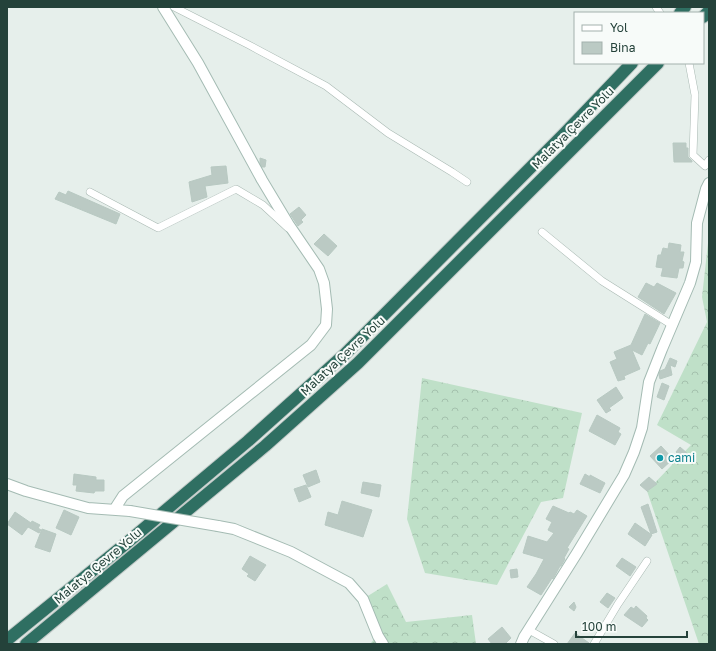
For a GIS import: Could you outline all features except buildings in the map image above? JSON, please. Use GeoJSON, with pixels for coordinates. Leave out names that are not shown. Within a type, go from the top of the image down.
{"type":"FeatureCollection","features":[{"type":"Feature","properties":{"kind":"highway","name":"Malatya Çevre Yolu"},"geometry":{"type":"LineString","coordinates":[[7,640],[248,441],[345,354],[564,134],[631,64]]}},
{"type":"Feature","properties":{"kind":"highway","name":"Malatya Çevre Yolu"},"geometry":{"type":"LineString","coordinates":[[26,644],[265,446],[358,363],[657,64]]}},
{"type":"Feature","properties":{"kind":"street"},"geometry":{"type":"LineString","coordinates":[[114,510],[123,496],[311,345],[326,326],[324,283],[319,269],[294,234],[262,180],[198,64],[163,7]]}},
{"type":"Feature","properties":{"kind":"street"},"geometry":{"type":"LineString","coordinates":[[174,7],[326,86],[388,133],[467,182]]}},
{"type":"Feature","properties":{"kind":"street"},"geometry":{"type":"LineString","coordinates":[[689,64],[696,95],[693,155],[705,166],[709,160]]}},
{"type":"Feature","properties":{"kind":"street"},"geometry":{"type":"LineString","coordinates":[[521,644],[624,475],[634,452],[642,428],[649,382],[690,283],[696,262],[697,223],[709,183]]}},
{"type":"Feature","properties":{"kind":"street"},"geometry":{"type":"LineString","coordinates":[[90,192],[158,228],[236,189],[263,205],[294,234]]}},
{"type":"Feature","properties":{"kind":"street"},"geometry":{"type":"LineString","coordinates":[[542,232],[602,281],[672,325]]}},
{"type":"Feature","properties":{"kind":"street"},"geometry":{"type":"LineString","coordinates":[[7,484],[26,491],[88,508],[130,511],[218,526],[234,530],[292,552],[349,583],[363,599],[378,636],[383,644]]}},
{"type":"Feature","properties":{"kind":"street"},"geometry":{"type":"LineString","coordinates":[[594,644],[618,604],[647,561]]}},
{"type":"Feature","properties":{"kind":"street"},"geometry":{"type":"LineString","coordinates":[[529,630],[554,644]]}},
{"type":"Feature","properties":{"kind":"green space"},"geometry":{"type":"Polygon","coordinates":[[[709,234],[709,644],[699,644],[647,491],[691,445],[657,425],[707,322],[702,297],[709,234]]]}},
{"type":"Feature","properties":{"kind":"green space"},"geometry":{"type":"Polygon","coordinates":[[[422,378],[582,413],[563,498],[541,502],[497,585],[425,573],[407,519],[422,378]]]}},
{"type":"Feature","properties":{"kind":"green space"},"geometry":{"type":"Polygon","coordinates":[[[387,584],[406,622],[472,615],[476,644],[370,644],[378,635],[363,599],[387,584]]]}},
{"type":"Feature","properties":{"kind":"place","name":"cami"},"geometry":{"type":"Point","coordinates":[660,458]}}]}
